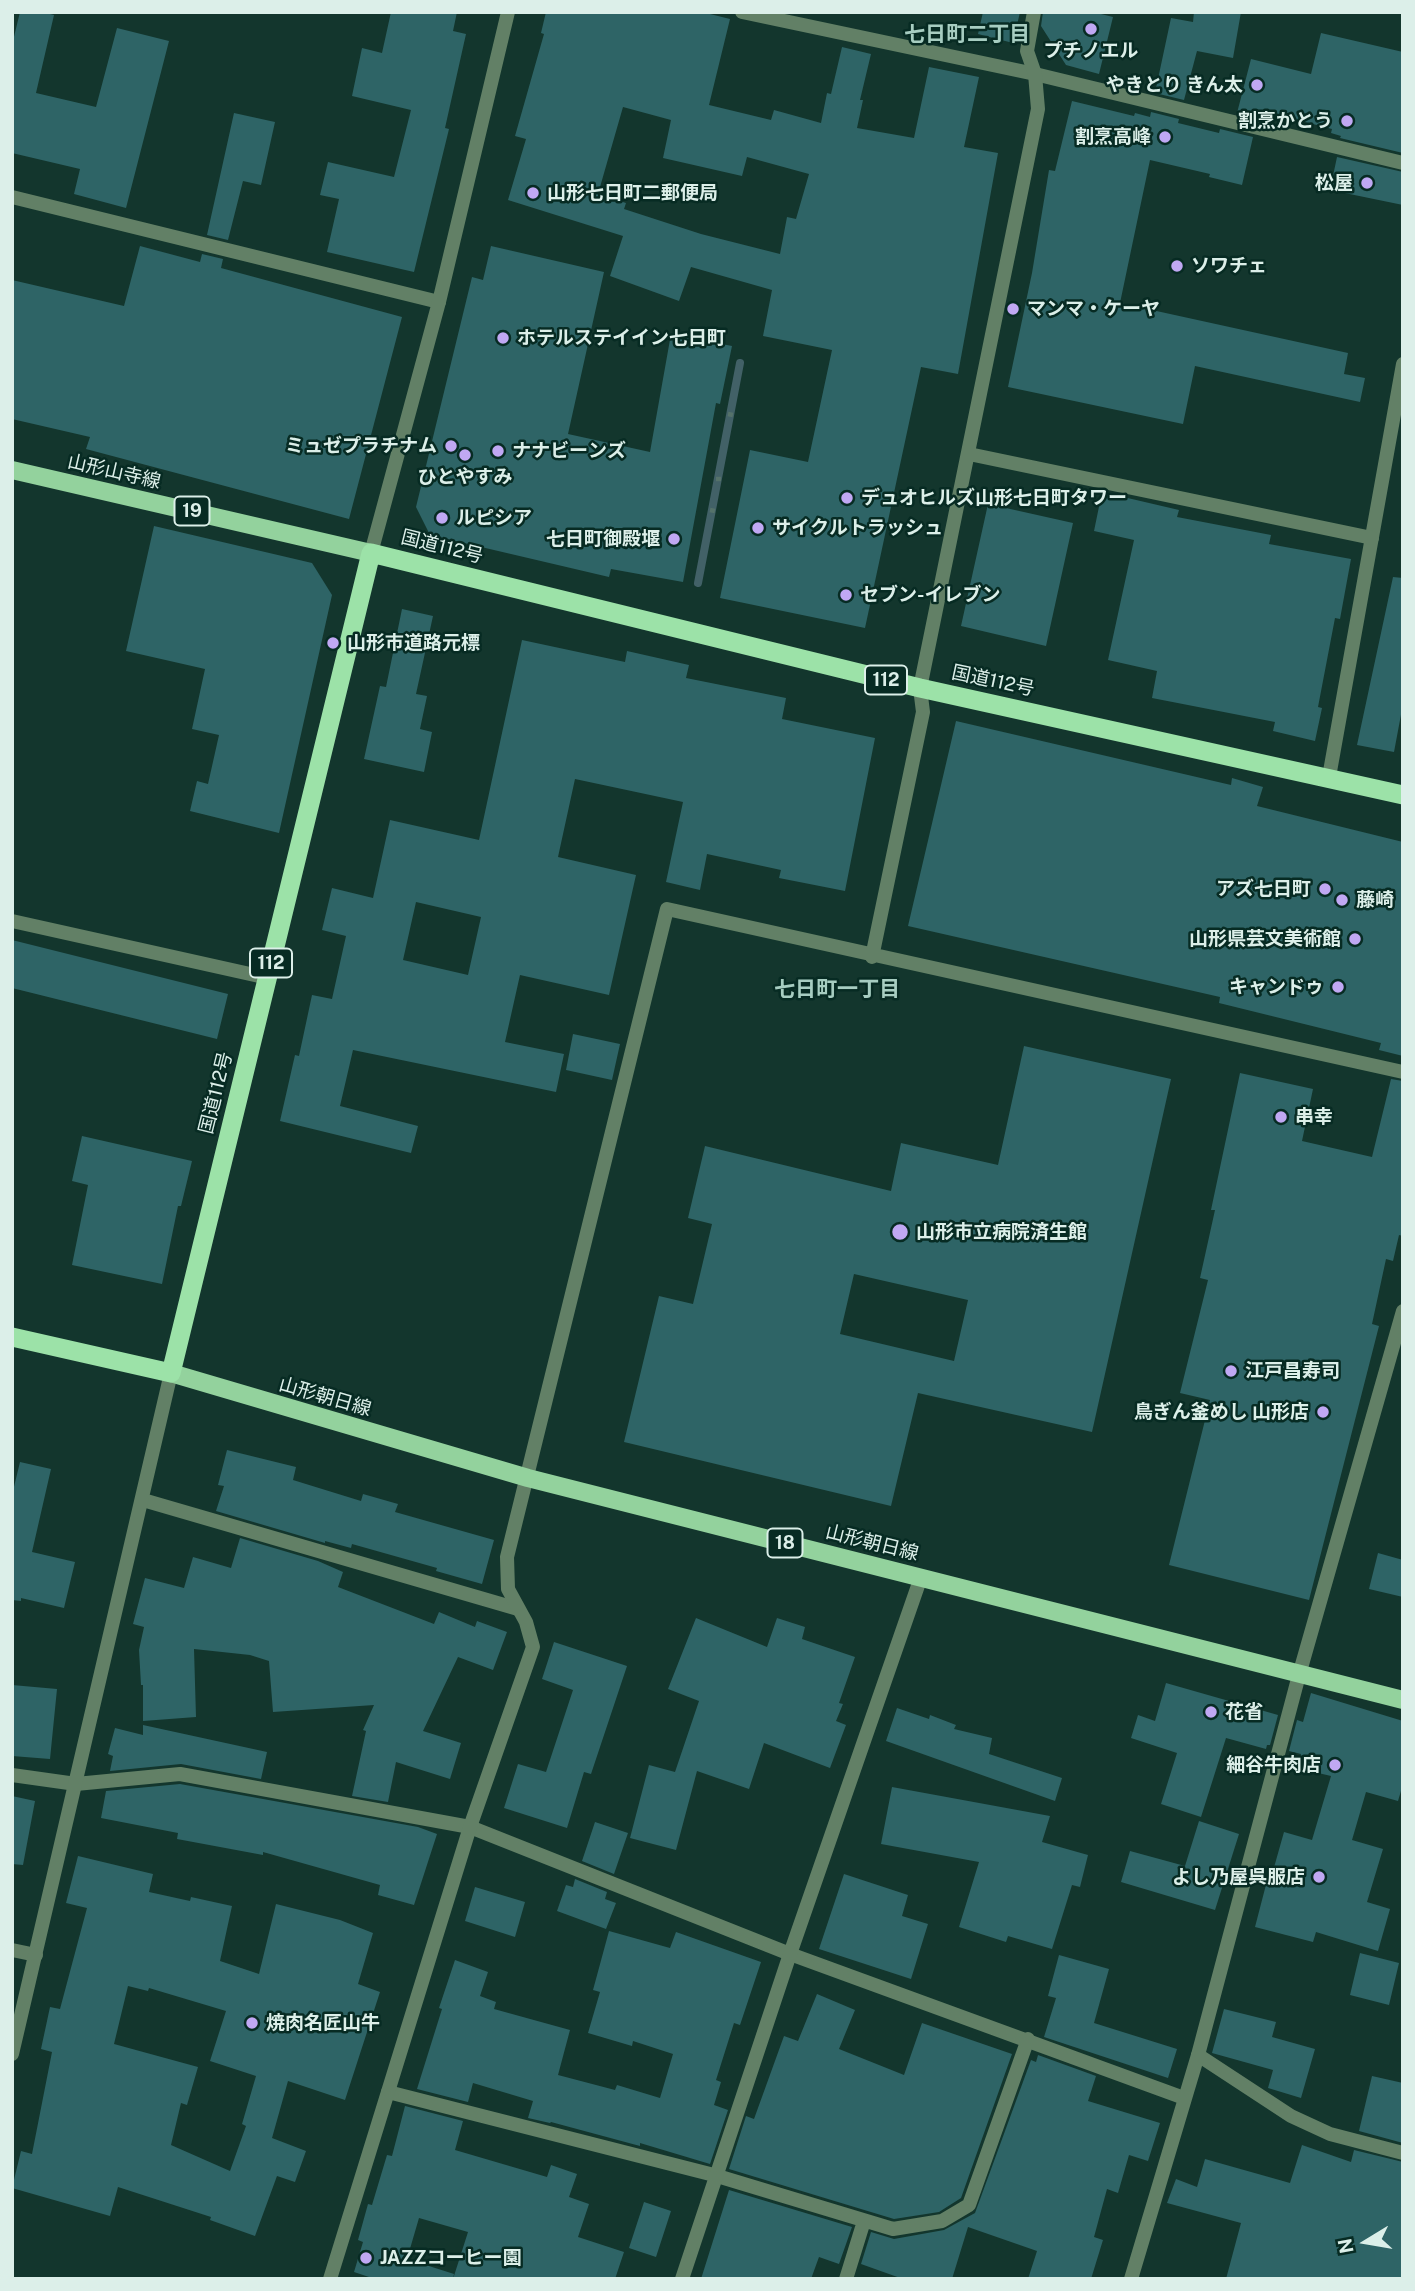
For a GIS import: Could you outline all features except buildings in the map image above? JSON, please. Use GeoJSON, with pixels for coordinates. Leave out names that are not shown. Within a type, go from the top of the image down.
{"type":"FeatureCollection","features":[{"type":"Feature","properties":{"kind":"highway","name":"国道112号"},"geometry":{"type":"LineString","coordinates":[[172,1374],[371,553],[920,688],[1403,795]]}},
{"type":"Feature","properties":{"kind":"highway"},"geometry":{"type":"LineString","coordinates":[[12,1337],[172,1374]]}},
{"type":"Feature","properties":{"kind":"main road","name":"山形山寺線"},"geometry":{"type":"LineString","coordinates":[[12,470],[371,553]]}},
{"type":"Feature","properties":{"kind":"main road","name":"山形朝日線"},"geometry":{"type":"LineString","coordinates":[[172,1374],[528,1478],[1403,1700]]}},
{"type":"Feature","properties":{"kind":"street"},"geometry":{"type":"LineString","coordinates":[[371,553],[439,302],[508,12]]}},
{"type":"Feature","properties":{"kind":"street"},"geometry":{"type":"LineString","coordinates":[[742,12],[1034,74],[1403,163]]}},
{"type":"Feature","properties":{"kind":"street"},"geometry":{"type":"LineString","coordinates":[[872,957],[923,712],[920,688],[1038,109],[1034,74],[1027,51],[1034,12]]}},
{"type":"Feature","properties":{"kind":"street"},"geometry":{"type":"LineString","coordinates":[[12,197],[439,302]]}},
{"type":"Feature","properties":{"kind":"street"},"geometry":{"type":"LineString","coordinates":[[1329,777],[1403,365]]}},
{"type":"Feature","properties":{"kind":"street"},"geometry":{"type":"LineString","coordinates":[[969,454],[1371,538]]}},
{"type":"Feature","properties":{"kind":"street"},"geometry":{"type":"LineString","coordinates":[[330,2279],[470,1827],[533,1647],[526,1622],[508,1589],[507,1557],[667,909],[872,957],[1403,1072]]}},
{"type":"Feature","properties":{"kind":"street"},"geometry":{"type":"LineString","coordinates":[[12,920],[268,978]]}},
{"type":"Feature","properties":{"kind":"street"},"geometry":{"type":"LineString","coordinates":[[1131,2279],[1198,2055],[1300,1675],[1403,1311]]}},
{"type":"Feature","properties":{"kind":"street"},"geometry":{"type":"LineString","coordinates":[[12,2054],[172,1374]]}},
{"type":"Feature","properties":{"kind":"street"},"geometry":{"type":"LineString","coordinates":[[143,1500],[518,1609]]}},
{"type":"Feature","properties":{"kind":"street"},"geometry":{"type":"LineString","coordinates":[[682,2279],[790,1954],[921,1577]]}},
{"type":"Feature","properties":{"kind":"street"},"geometry":{"type":"LineString","coordinates":[[12,1775],[76,1784],[180,1774],[470,1827],[790,1954],[1184,2098]]}},
{"type":"Feature","properties":{"kind":"street"},"geometry":{"type":"LineString","coordinates":[[12,1950],[36,1955]]}},
{"type":"Feature","properties":{"kind":"street"},"geometry":{"type":"LineString","coordinates":[[388,2092],[715,2175],[893,2229],[942,2221],[970,2205],[1028,2039]]}},
{"type":"Feature","properties":{"kind":"street"},"geometry":{"type":"LineString","coordinates":[[1198,2055],[1290,2116],[1330,2134],[1403,2153]]}},
{"type":"Feature","properties":{"kind":"street"},"geometry":{"type":"LineString","coordinates":[[846,2279],[864,2221]]}},
{"type":"Feature","properties":{"kind":"waterway"},"geometry":{"type":"LineString","coordinates":[[698,583],[740,363]]}},
{"type":"Feature","properties":{"kind":"place","name":"プチノエル"},"geometry":{"type":"Point","coordinates":[1091,29]}},
{"type":"Feature","properties":{"kind":"place","name":"やきとり きん太"},"geometry":{"type":"Point","coordinates":[1257,85]}},
{"type":"Feature","properties":{"kind":"place","name":"割烹かとう"},"geometry":{"type":"Point","coordinates":[1347,121]}},
{"type":"Feature","properties":{"kind":"place","name":"割烹高峰"},"geometry":{"type":"Point","coordinates":[1165,137]}},
{"type":"Feature","properties":{"kind":"place","name":"松屋"},"geometry":{"type":"Point","coordinates":[1367,183]}},
{"type":"Feature","properties":{"kind":"place","name":"山形七日町二郵便局"},"geometry":{"type":"Point","coordinates":[533,193]}},
{"type":"Feature","properties":{"kind":"place","name":"ソワチェ"},"geometry":{"type":"Point","coordinates":[1177,266]}},
{"type":"Feature","properties":{"kind":"place","name":"マンマ・ケーヤ"},"geometry":{"type":"Point","coordinates":[1013,309]}},
{"type":"Feature","properties":{"kind":"place","name":"ホテルステイイン七日町"},"geometry":{"type":"Point","coordinates":[503,338]}},
{"type":"Feature","properties":{"kind":"place","name":"ミュゼプラチナム"},"geometry":{"type":"Point","coordinates":[451,446]}},
{"type":"Feature","properties":{"kind":"place","name":"ナナビーンズ"},"geometry":{"type":"Point","coordinates":[498,451]}},
{"type":"Feature","properties":{"kind":"place","name":"ひとやすみ"},"geometry":{"type":"Point","coordinates":[465,455]}},
{"type":"Feature","properties":{"kind":"place","name":"デュオヒルズ山形七日町タワー"},"geometry":{"type":"Point","coordinates":[847,498]}},
{"type":"Feature","properties":{"kind":"place","name":"ルピシア"},"geometry":{"type":"Point","coordinates":[442,518]}},
{"type":"Feature","properties":{"kind":"place","name":"サイクルトラッシュ"},"geometry":{"type":"Point","coordinates":[758,528]}},
{"type":"Feature","properties":{"kind":"place","name":"七日町御殿堰"},"geometry":{"type":"Point","coordinates":[674,539]}},
{"type":"Feature","properties":{"kind":"place","name":"セブン-イレブン"},"geometry":{"type":"Point","coordinates":[846,595]}},
{"type":"Feature","properties":{"kind":"place","name":"山形市道路元標"},"geometry":{"type":"Point","coordinates":[333,643]}},
{"type":"Feature","properties":{"kind":"place","name":"アズ七日町"},"geometry":{"type":"Point","coordinates":[1325,889]}},
{"type":"Feature","properties":{"kind":"place","name":"藤崎"},"geometry":{"type":"Point","coordinates":[1342,900]}},
{"type":"Feature","properties":{"kind":"place","name":"山形県芸文美術館"},"geometry":{"type":"Point","coordinates":[1355,939]}},
{"type":"Feature","properties":{"kind":"place","name":"キャンドゥ"},"geometry":{"type":"Point","coordinates":[1338,987]}},
{"type":"Feature","properties":{"kind":"place","name":"串幸"},"geometry":{"type":"Point","coordinates":[1281,1117]}},
{"type":"Feature","properties":{"kind":"place","name":"山形市立病院済生館"},"geometry":{"type":"Point","coordinates":[900,1232]}},
{"type":"Feature","properties":{"kind":"place","name":"江戸昌寿司"},"geometry":{"type":"Point","coordinates":[1231,1371]}},
{"type":"Feature","properties":{"kind":"place","name":"鳥ぎん釜めし 山形店"},"geometry":{"type":"Point","coordinates":[1323,1412]}},
{"type":"Feature","properties":{"kind":"place","name":"花省"},"geometry":{"type":"Point","coordinates":[1211,1712]}},
{"type":"Feature","properties":{"kind":"place","name":"細谷牛肉店"},"geometry":{"type":"Point","coordinates":[1335,1765]}},
{"type":"Feature","properties":{"kind":"place","name":"よし乃屋呉服店"},"geometry":{"type":"Point","coordinates":[1319,1877]}},
{"type":"Feature","properties":{"kind":"place","name":"焼肉名匠山牛"},"geometry":{"type":"Point","coordinates":[252,2023]}},
{"type":"Feature","properties":{"kind":"place","name":"JAZZコーヒー園"},"geometry":{"type":"Point","coordinates":[366,2258]}},
{"type":"Feature","properties":{"kind":"district","name":"七日町二丁目"},"geometry":{"type":"Point","coordinates":[967,35]}},
{"type":"Feature","properties":{"kind":"district","name":"七日町一丁目"},"geometry":{"type":"Point","coordinates":[837,990]}}]}
